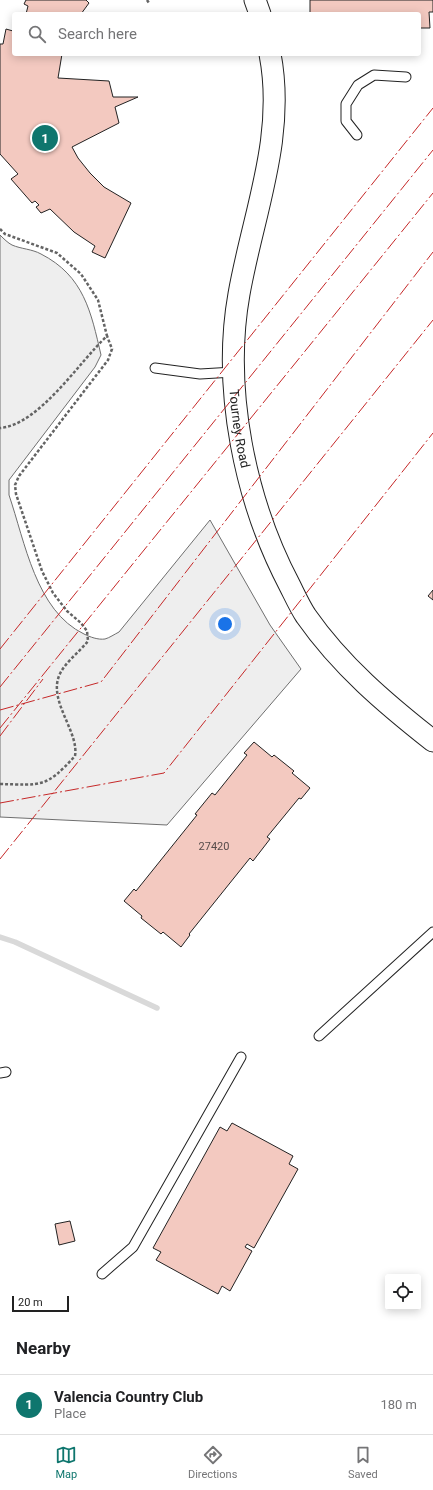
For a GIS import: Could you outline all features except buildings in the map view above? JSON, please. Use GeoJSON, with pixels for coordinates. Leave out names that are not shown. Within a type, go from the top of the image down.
{"type":"FeatureCollection","features":[{"type":"Feature","properties":{"kind":"street"},"geometry":{"type":"LineString","coordinates":[[255,0],[259,12]]}},
{"type":"Feature","properties":{"kind":"street","name":"Tourney Road"},"geometry":{"type":"LineString","coordinates":[[270,56],[276,100],[273,133],[262,196],[239,294],[234,335],[234,372],[237,416],[242,448],[257,508],[276,560],[305,615],[338,658],[376,695],[433,741]]}},
{"type":"Feature","properties":{"kind":"lane"},"geometry":{"type":"LineString","coordinates":[[357,135],[346,121],[346,104],[358,85],[374,75],[406,77]]}},
{"type":"Feature","properties":{"kind":"lane"},"geometry":{"type":"LineString","coordinates":[[155,368],[200,374],[234,372]]}},
{"type":"Feature","properties":{"kind":"lane"},"geometry":{"type":"LineString","coordinates":[[319,1036],[433,932]]}},
{"type":"Feature","properties":{"kind":"lane"},"geometry":{"type":"LineString","coordinates":[[102,1274],[133,1248],[241,1057]]}},
{"type":"Feature","properties":{"kind":"path"},"geometry":{"type":"LineString","coordinates":[[0,229],[5,234],[57,253],[81,274],[98,300],[107,336],[112,349],[108,360],[19,476],[15,485],[16,494],[42,571],[53,593],[67,611],[81,623],[87,631],[88,641],[63,668],[57,680],[63,716],[75,742],[75,756],[51,780],[43,783],[33,785],[0,784]]}},
{"type":"Feature","properties":{"kind":"path"},"geometry":{"type":"LineString","coordinates":[[0,428],[26,419],[47,401],[92,349],[107,336]]}},
{"type":"Feature","properties":{"kind":"shaded area"},"geometry":{"type":"Polygon","coordinates":[[[0,235],[12,245],[41,254],[56,263],[67,273],[76,284],[89,310],[101,355],[95,367],[9,480],[9,495],[27,554],[34,574],[54,609],[68,623],[91,637],[105,639],[119,632],[210,520],[270,625],[301,669],[167,825],[0,817],[0,235]]]}},
{"type":"Feature","properties":{"kind":"waterway"},"geometry":{"type":"LineString","coordinates":[[0,937],[15,942],[157,1008]]}},
{"type":"Feature","properties":{"kind":"power"},"geometry":{"type":"LineString","coordinates":[[0,649],[433,108]]}},
{"type":"Feature","properties":{"kind":"power"},"geometry":{"type":"LineString","coordinates":[[0,687],[433,150]]}},
{"type":"Feature","properties":{"kind":"power"},"geometry":{"type":"LineString","coordinates":[[0,728],[433,193]]}},
{"type":"Feature","properties":{"kind":"power"},"geometry":{"type":"LineString","coordinates":[[0,710],[101,682],[433,252]]}},
{"type":"Feature","properties":{"kind":"power"},"geometry":{"type":"LineString","coordinates":[[0,859],[433,320]]}},
{"type":"Feature","properties":{"kind":"power"},"geometry":{"type":"LineString","coordinates":[[0,803],[164,773],[433,433]]}},
{"type":"Feature","properties":{"kind":"power"},"geometry":{"type":"LineString","coordinates":[[0,736],[43,679]]}},
{"type":"Feature","properties":{"kind":"place","name":"Valencia Country Club"},"geometry":{"type":"Point","coordinates":[45,138]}}]}
